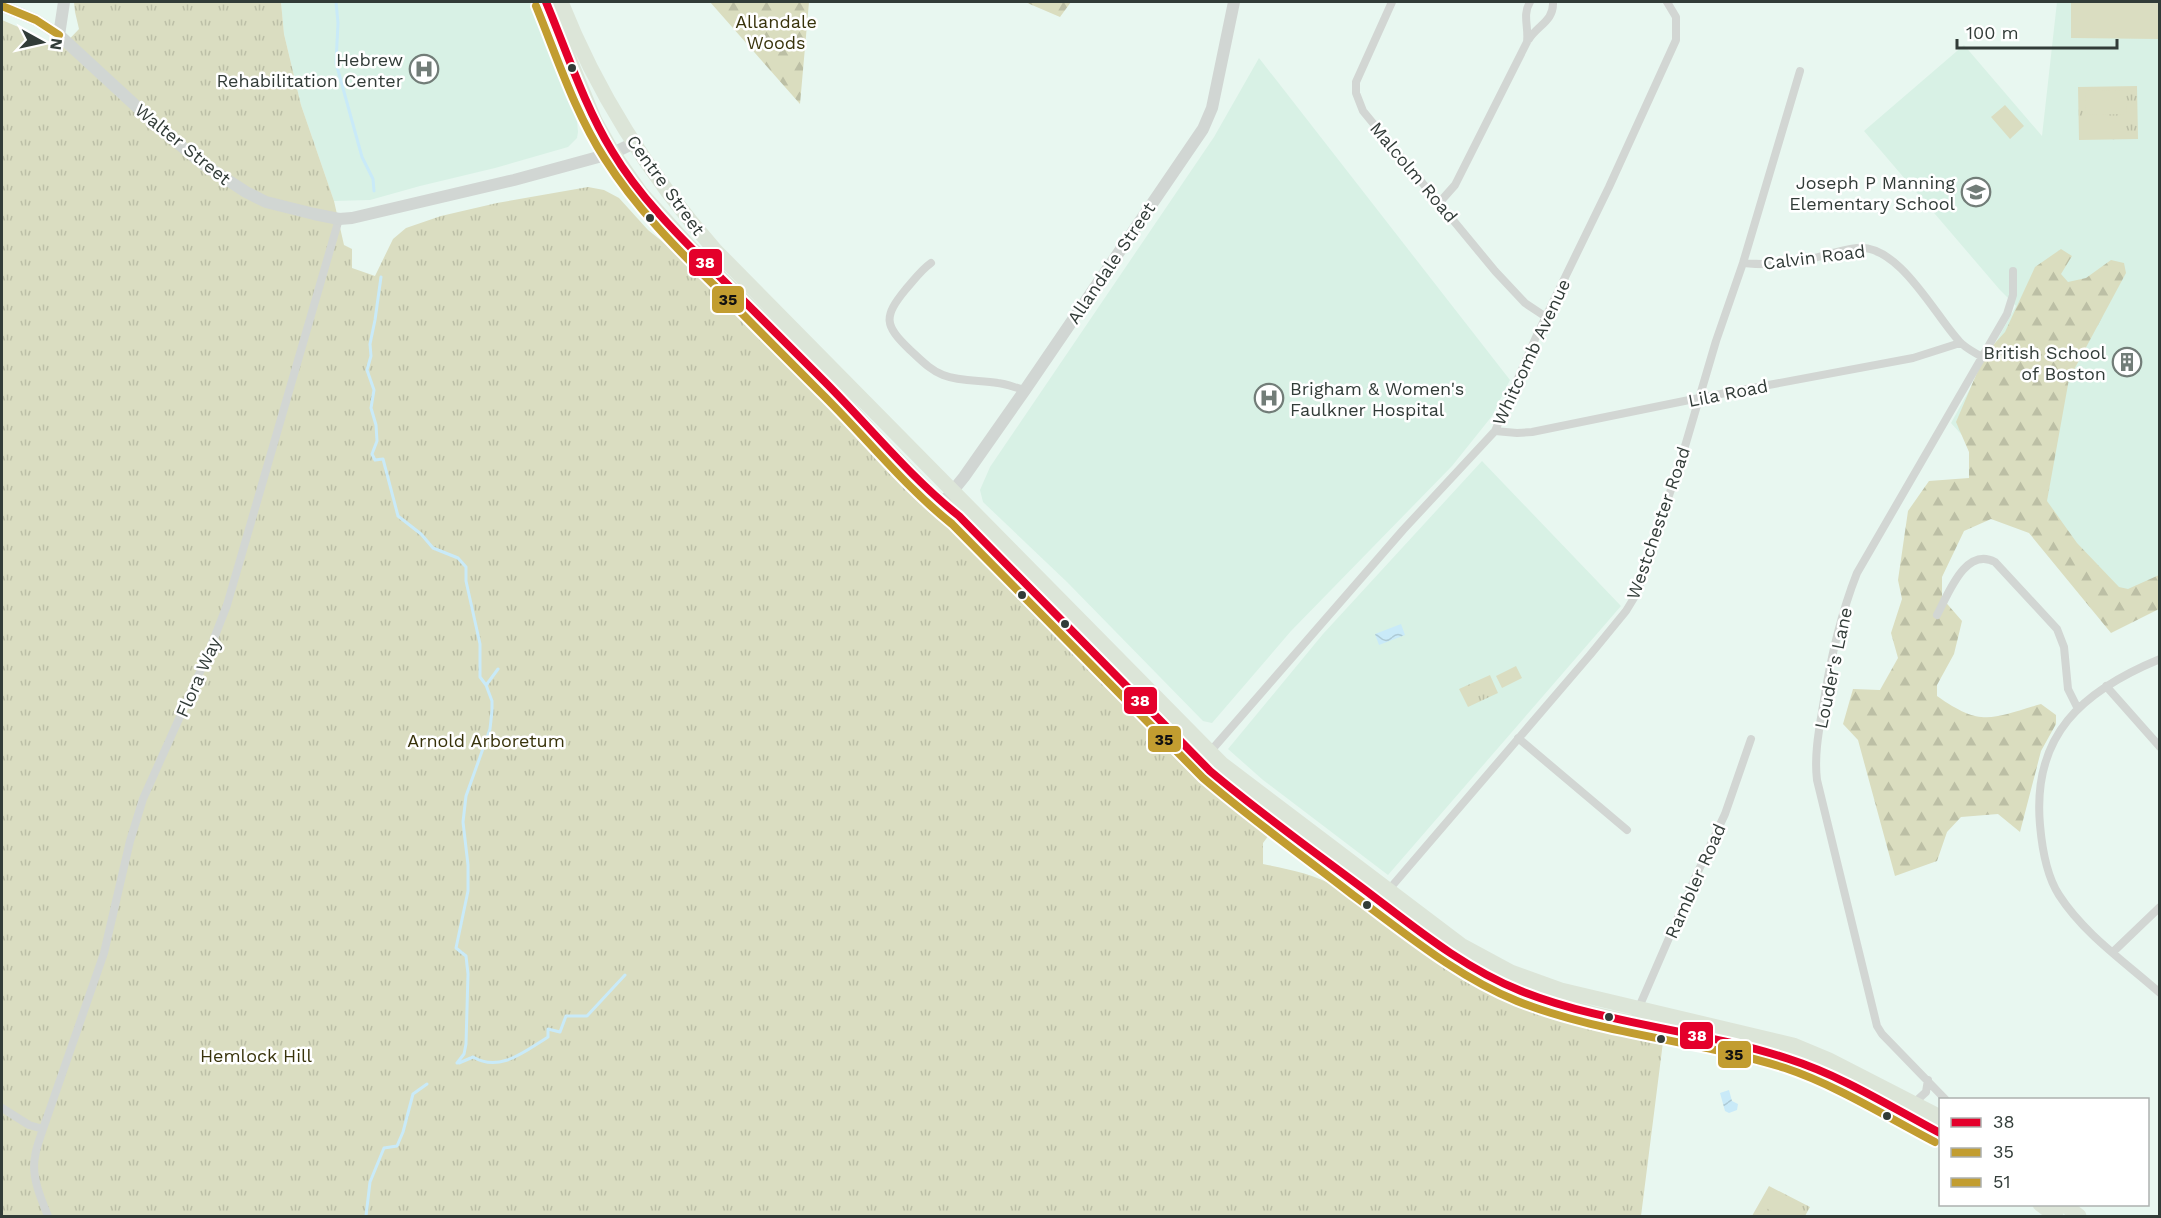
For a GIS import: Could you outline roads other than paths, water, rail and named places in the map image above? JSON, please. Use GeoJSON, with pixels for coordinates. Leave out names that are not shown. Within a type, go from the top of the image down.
{"type":"FeatureCollection","features":[{"type":"Feature","properties":{"kind":"highway","name":"Centre Street"},"geometry":{"type":"LineString","coordinates":[[546,2],[586,101],[613,153],[635,186],[664,220],[838,395],[931,494],[967,524],[1205,758],[1258,793],[1383,895],[1461,945],[1504,969],[1538,983],[1636,1015],[1800,1062],[1939,1132]]}},
{"type":"Feature","properties":{"kind":"highway","name":"Centre Street"},"geometry":{"type":"LineString","coordinates":[[561,2],[585,57],[634,143],[679,208],[729,266],[953,491],[1205,758]]}},
{"type":"Feature","properties":{"kind":"highway","name":"Centre Street"},"geometry":{"type":"LineString","coordinates":[[1636,1015],[1764,1037],[1795,1046],[1829,1060],[1939,1116]]}},
{"type":"Feature","properties":{"kind":"highway"},"geometry":{"type":"LineString","coordinates":[[2043,1206],[2056,1216]]}},
{"type":"Feature","properties":{"kind":"highway"},"geometry":{"type":"LineString","coordinates":[[2066,1206],[2079,1216]]}},
{"type":"Feature","properties":{"kind":"street"},"geometry":{"type":"LineString","coordinates":[[59,35],[64,2]]}},
{"type":"Feature","properties":{"kind":"street","name":"Allandale Street"},"geometry":{"type":"LineString","coordinates":[[942,503],[1025,390],[1203,129],[1212,108],[1234,2]]}},
{"type":"Feature","properties":{"kind":"street","name":"Malcolm Road"},"geometry":{"type":"LineString","coordinates":[[1392,2],[1356,82],[1356,93],[1363,111],[1525,303],[1545,317]]}},
{"type":"Feature","properties":{"kind":"street"},"geometry":{"type":"LineString","coordinates":[[1527,42],[1529,30],[1525,16],[1530,2]]}},
{"type":"Feature","properties":{"kind":"street"},"geometry":{"type":"LineString","coordinates":[[1439,203],[1455,185],[1527,42],[1533,32],[1548,20],[1553,12],[1553,2]]}},
{"type":"Feature","properties":{"kind":"street","name":"Whitcomb Avenue"},"geometry":{"type":"LineString","coordinates":[[1205,758],[1403,530],[1495,431],[1545,317],[1609,187],[1676,40],[1676,17],[1667,2]]}},
{"type":"Feature","properties":{"kind":"street","name":"Walter Street"},"geometry":{"type":"LineString","coordinates":[[2,6],[36,20],[59,35],[162,130],[225,180],[266,202],[314,214],[339,219],[352,218],[613,153],[634,143]]}},
{"type":"Feature","properties":{"kind":"street","name":"Westchester Road"},"geometry":{"type":"LineString","coordinates":[[1383,895],[1611,629],[1637,593],[1661,525],[1716,341],[1743,263],[1800,71]]}},
{"type":"Feature","properties":{"kind":"street","name":"Flora Way"},"geometry":{"type":"LineString","coordinates":[[48,1216],[40,1198],[34,1158],[107,944],[130,841],[143,799],[208,654],[227,605],[339,219]]}},
{"type":"Feature","properties":{"kind":"street","name":"Calvin Road"},"geometry":{"type":"LineString","coordinates":[[1743,263],[1770,265],[1804,261],[1858,248],[1875,250],[1902,270],[1960,343],[1982,357]]}},
{"type":"Feature","properties":{"kind":"street"},"geometry":{"type":"LineString","coordinates":[[932,263],[917,275],[892,307],[891,328],[902,342],[932,370],[968,381],[998,383],[1025,390]]}},
{"type":"Feature","properties":{"kind":"street","name":"Louder's Lane"},"geometry":{"type":"LineString","coordinates":[[1944,1098],[1882,1034],[1874,1019],[1819,788],[1817,755],[1831,663],[1857,573],[2001,326],[2012,303],[2013,271]]}},
{"type":"Feature","properties":{"kind":"street","name":"Lila Road"},"geometry":{"type":"LineString","coordinates":[[1495,431],[1517,434],[1532,432],[1913,358],[1960,343]]}},
{"type":"Feature","properties":{"kind":"street"},"geometry":{"type":"LineString","coordinates":[[1937,615],[1967,564],[1979,559],[1995,562],[2057,629],[2064,647],[2068,689],[2078,709]]}},
{"type":"Feature","properties":{"kind":"street"},"geometry":{"type":"LineString","coordinates":[[2160,659],[2125,674],[2106,686],[2066,720],[2043,768],[2040,806],[2042,846],[2057,893],[2078,921],[2160,993]]}},
{"type":"Feature","properties":{"kind":"street"},"geometry":{"type":"LineString","coordinates":[[2106,686],[2160,747]]}},
{"type":"Feature","properties":{"kind":"street"},"geometry":{"type":"LineString","coordinates":[[1518,738],[1627,830]]}},
{"type":"Feature","properties":{"kind":"street","name":"Rambler Road"},"geometry":{"type":"LineString","coordinates":[[1636,1015],[1725,814],[1751,739]]}},
{"type":"Feature","properties":{"kind":"street"},"geometry":{"type":"LineString","coordinates":[[2113,952],[2160,907]]}},
{"type":"Feature","properties":{"kind":"street"},"geometry":{"type":"LineString","coordinates":[[1914,1103],[1927,1090],[1928,1080]]}},
{"type":"Feature","properties":{"kind":"street"},"geometry":{"type":"LineString","coordinates":[[2,1108],[29,1125],[43,1129]]}},
{"type":"Feature","properties":{"kind":"water"},"geometry":{"type":"Polygon","coordinates":[[[1401,624],[1405,635],[1379,645],[1375,634],[1401,624]]]}},
{"type":"Feature","properties":{"kind":"water"},"geometry":{"type":"Polygon","coordinates":[[[1729,1090],[1732,1101],[1738,1104],[1737,1110],[1729,1113],[1725,1111],[1720,1093],[1729,1090]]]}},
{"type":"Feature","properties":{"kind":"waterway"},"geometry":{"type":"LineString","coordinates":[[336,2],[338,23],[336,63],[362,157],[373,179],[374,191]]}},
{"type":"Feature","properties":{"kind":"waterway"},"geometry":{"type":"LineString","coordinates":[[381,277],[370,344],[371,356],[367,370],[374,390],[371,408],[376,425],[377,441],[372,454],[375,460],[383,459],[398,516],[421,534],[433,548],[458,558],[466,567],[466,581],[480,644],[480,677],[492,701],[490,729],[466,796],[463,822],[468,865],[468,891],[456,948],[466,956],[468,974],[466,1044],[464,1054],[457,1063]]}},
{"type":"Feature","properties":{"kind":"waterway"},"geometry":{"type":"LineString","coordinates":[[487,684],[498,669]]}},
{"type":"Feature","properties":{"kind":"waterway"},"geometry":{"type":"LineString","coordinates":[[459,1063],[473,1057],[493,1063],[521,1054],[548,1037],[548,1029],[560,1032],[566,1016],[587,1016],[625,975]]}},
{"type":"Feature","properties":{"kind":"waterway"},"geometry":{"type":"LineString","coordinates":[[366,1216],[370,1182],[384,1148],[397,1146],[413,1094],[427,1084]]}},
{"type":"Feature","properties":{"kind":"place","name":"Hebrew Rehabilitation Center"},"geometry":{"type":"Point","coordinates":[424,69]}},
{"type":"Feature","properties":{"kind":"place","name":"Joseph P Manning Elementary School"},"geometry":{"type":"Point","coordinates":[1976,192]}},
{"type":"Feature","properties":{"kind":"place","name":"British School of Boston"},"geometry":{"type":"Point","coordinates":[2127,362]}},
{"type":"Feature","properties":{"kind":"place","name":"Brigham & Women's Faulkner Hospital"},"geometry":{"type":"Point","coordinates":[1269,398]}},
{"type":"Feature","properties":{"kind":"park label","name":"Allandale Woods"},"geometry":{"type":"Point","coordinates":[776,31]}},
{"type":"Feature","properties":{"kind":"park label","name":"Arnold Arboretum"},"geometry":{"type":"Point","coordinates":[486,740]}},
{"type":"Feature","properties":{"kind":"park label","name":"Hemlock Hill"},"geometry":{"type":"Point","coordinates":[256,1055]}}]}
